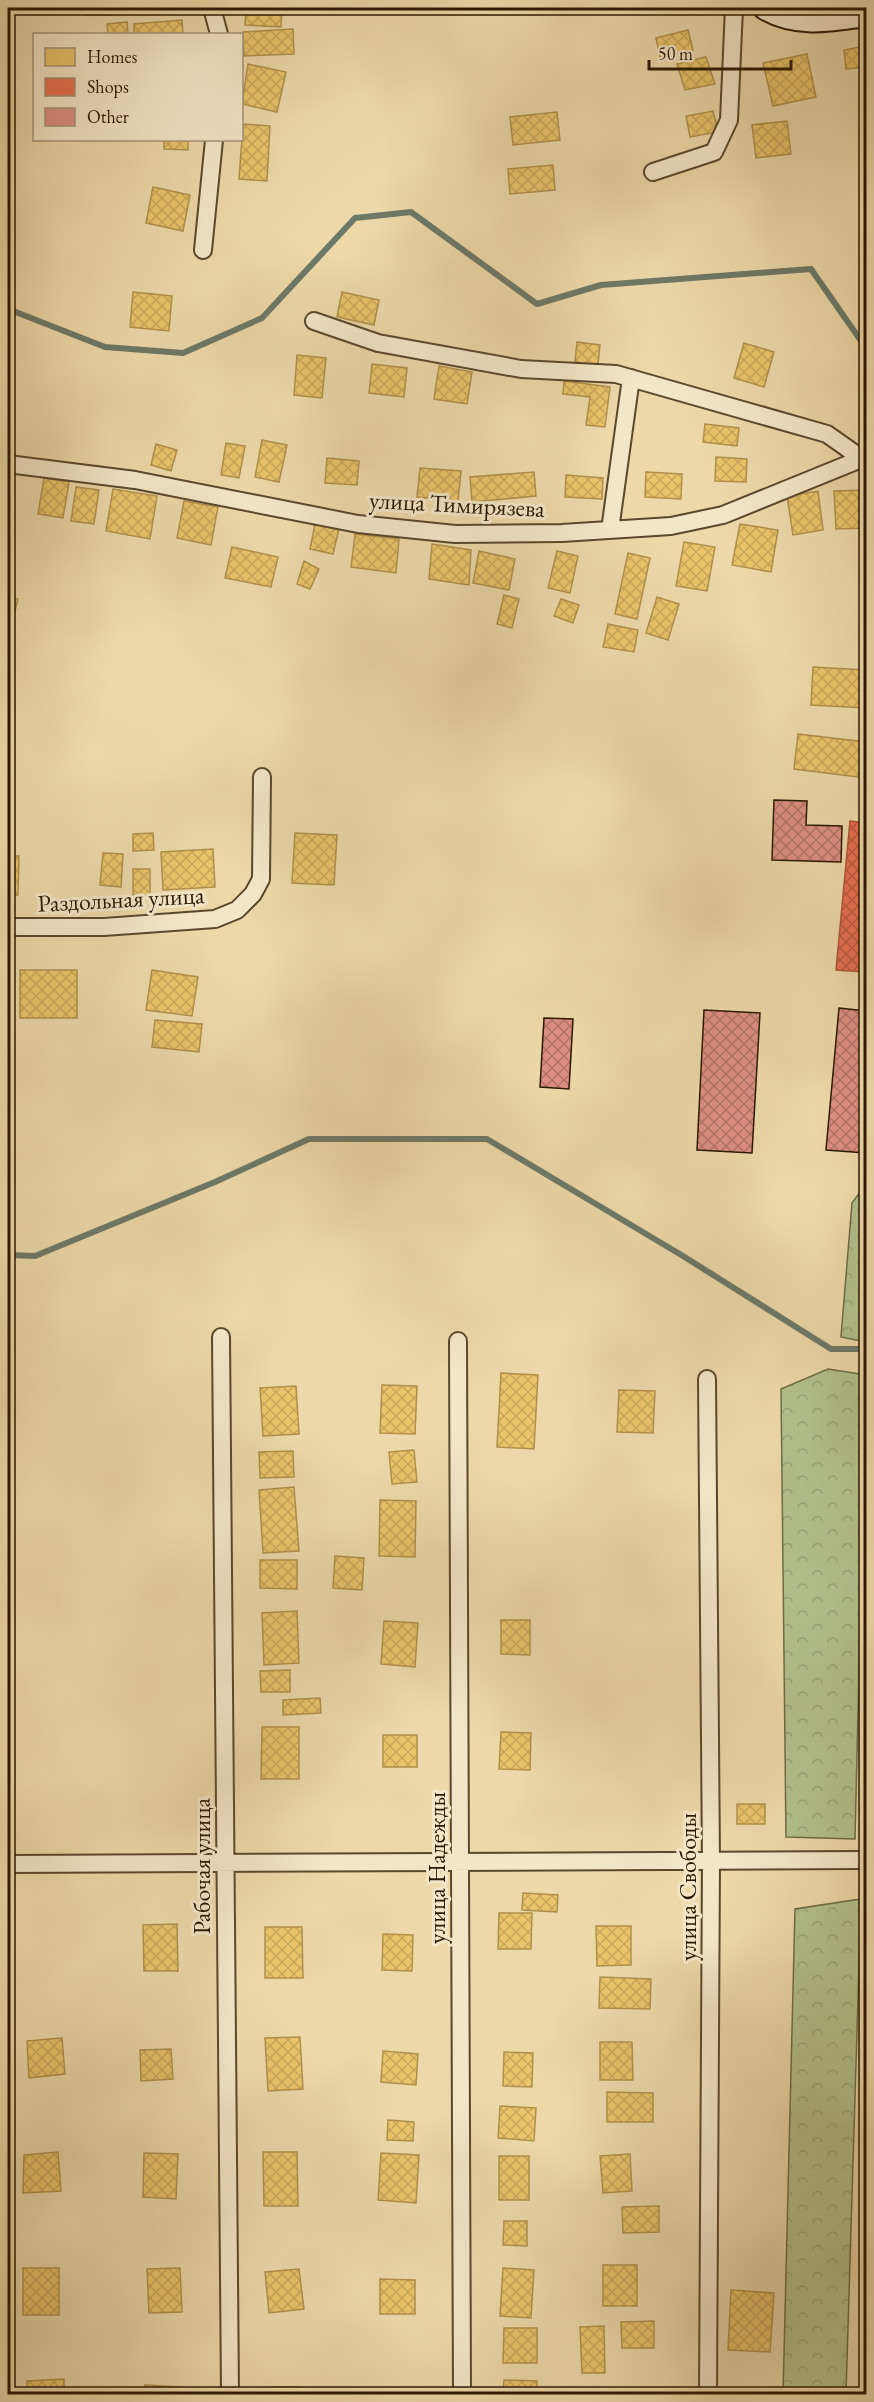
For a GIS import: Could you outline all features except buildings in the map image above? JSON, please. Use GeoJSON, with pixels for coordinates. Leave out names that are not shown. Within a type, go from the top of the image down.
{"type":"FeatureCollection","features":[{"type":"Feature","properties":{"kind":"main road"},"geometry":{"type":"LineString","coordinates":[[765,8],[802,21],[830,21],[867,15]]}},
{"type":"Feature","properties":{"kind":"street"},"geometry":{"type":"LineString","coordinates":[[212,8],[219,33]]}},
{"type":"Feature","properties":{"kind":"street"},"geometry":{"type":"LineString","coordinates":[[653,172],[714,152],[729,120],[734,8]]}},
{"type":"Feature","properties":{"kind":"street"},"geometry":{"type":"LineString","coordinates":[[203,250],[214,141]]}},
{"type":"Feature","properties":{"kind":"street","name":"улица Тимирязева"},"geometry":{"type":"LineString","coordinates":[[314,321],[378,343],[521,369],[616,374],[827,434],[864,458]]}},
{"type":"Feature","properties":{"kind":"street"},"geometry":{"type":"LineString","coordinates":[[610,530],[631,378]]}},
{"type":"Feature","properties":{"kind":"street","name":"улица Тимирязева"},"geometry":{"type":"LineString","coordinates":[[8,464],[135,480],[358,524],[455,534],[562,533],[671,526],[723,515],[864,458]]}},
{"type":"Feature","properties":{"kind":"street","name":"Раздольная улица"},"geometry":{"type":"LineString","coordinates":[[8,927],[104,927],[215,920],[237,910],[253,894],[261,879],[262,777]]}},
{"type":"Feature","properties":{"kind":"street","name":"Рабочая улица"},"geometry":{"type":"LineString","coordinates":[[221,1337],[230,2394]]}},
{"type":"Feature","properties":{"kind":"street","name":"улица Надежды"},"geometry":{"type":"LineString","coordinates":[[458,1341],[462,2394]]}},
{"type":"Feature","properties":{"kind":"street","name":"улица Свободы"},"geometry":{"type":"LineString","coordinates":[[707,1379],[711,1861],[708,2394]]}},
{"type":"Feature","properties":{"kind":"street"},"geometry":{"type":"LineString","coordinates":[[8,1864],[867,1860]]}},
{"type":"Feature","properties":{"kind":"green space"},"geometry":{"type":"Polygon","coordinates":[[[866,1184],[866,1342],[841,1337],[852,1203],[866,1184]]]}},
{"type":"Feature","properties":{"kind":"green space"},"geometry":{"type":"Polygon","coordinates":[[[828,1369],[866,1375],[855,1839],[786,1837],[781,1389],[828,1369]]]}},
{"type":"Feature","properties":{"kind":"green space"},"geometry":{"type":"Polygon","coordinates":[[[861,1899],[846,2394],[783,2394],[795,1909],[861,1899]]]}},
{"type":"Feature","properties":{"kind":"waterway"},"geometry":{"type":"LineString","coordinates":[[8,309],[105,347],[183,353],[262,318],[355,218],[411,212],[537,304],[601,285],[811,269],[866,348]]}},
{"type":"Feature","properties":{"kind":"waterway"},"geometry":{"type":"LineString","coordinates":[[8,1255],[35,1256],[215,1182],[309,1139],[487,1139],[683,1256],[831,1349],[866,1349]]}}]}
